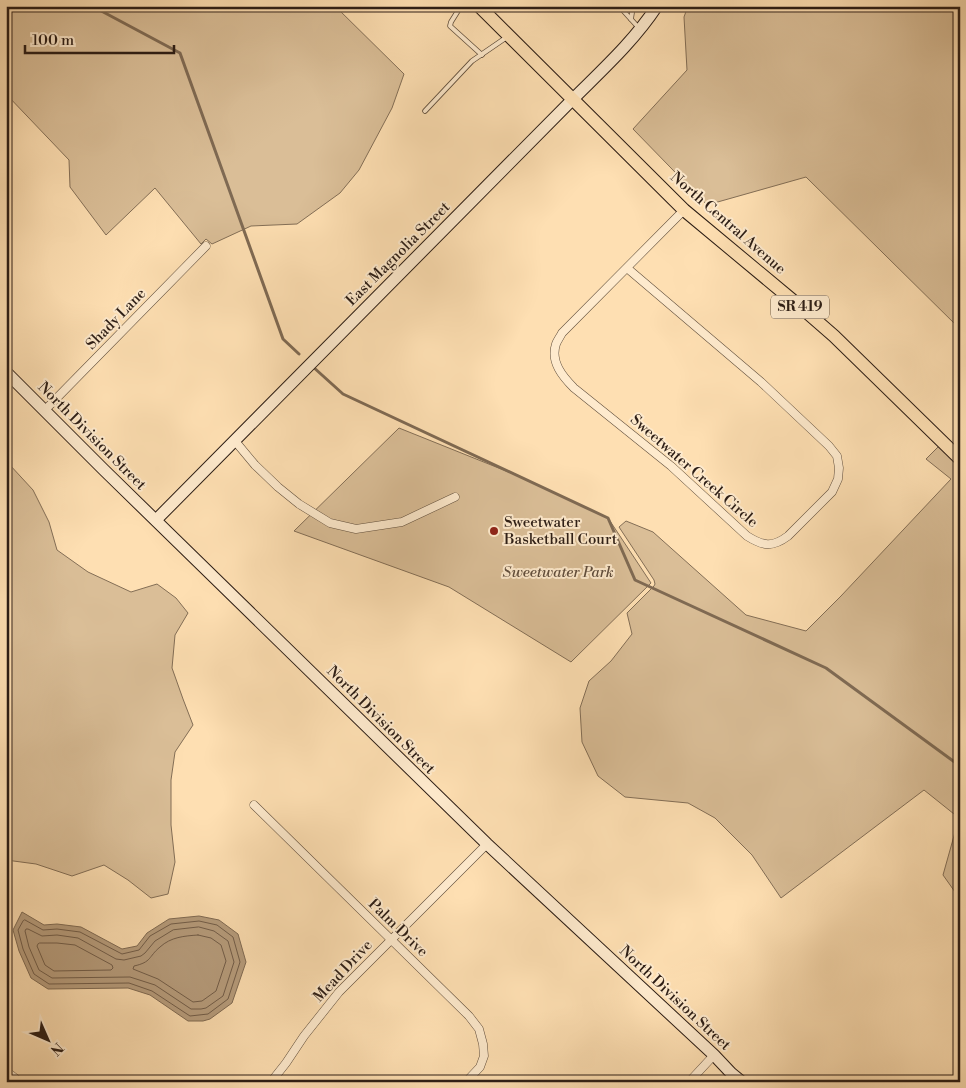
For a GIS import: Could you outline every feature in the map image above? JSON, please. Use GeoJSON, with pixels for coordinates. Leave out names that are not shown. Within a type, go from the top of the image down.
{"type":"FeatureCollection","features":[{"type":"Feature","properties":{"kind":"main road","name":"North Central Avenue"},"geometry":{"type":"LineString","coordinates":[[480,6],[684,210],[834,336],[960,459]]}},
{"type":"Feature","properties":{"kind":"street","name":"East Magnolia Street"},"geometry":{"type":"LineString","coordinates":[[156,520],[574,99],[631,40],[657,6]]}},
{"type":"Feature","properties":{"kind":"street","name":"Sweetwater Creek Circle"},"geometry":{"type":"LineString","coordinates":[[627,268],[761,382],[829,446],[837,456],[838,479],[832,492],[780,542],[768,544],[758,542],[747,536],[671,466],[574,388],[557,367],[554,356],[556,344],[562,333],[684,210]]}},
{"type":"Feature","properties":{"kind":"street","name":"Shady Lane"},"geometry":{"type":"LineString","coordinates":[[45,410],[206,246]]}},
{"type":"Feature","properties":{"kind":"street","name":"North Division Street"},"geometry":{"type":"LineString","coordinates":[[6,372],[487,844],[742,1082]]}},
{"type":"Feature","properties":{"kind":"street"},"geometry":{"type":"LineString","coordinates":[[235,441],[255,465],[278,486],[299,504],[330,523],[356,529],[402,522],[455,497]]}},
{"type":"Feature","properties":{"kind":"street","name":"Palm Drive"},"geometry":{"type":"LineString","coordinates":[[254,805],[469,1016],[479,1029],[484,1056],[480,1068],[466,1082]]}},
{"type":"Feature","properties":{"kind":"street","name":"Mead Drive"},"geometry":{"type":"LineString","coordinates":[[271,1082],[339,992],[487,844]]}},
{"type":"Feature","properties":{"kind":"street"},"geometry":{"type":"LineString","coordinates":[[689,1082],[714,1055]]}},
{"type":"Feature","properties":{"kind":"street"},"geometry":{"type":"LineString","coordinates":[[6,1071],[20,1082]]}},
{"type":"Feature","properties":{"kind":"lane"},"geometry":{"type":"LineString","coordinates":[[461,6],[450,26],[482,55]]}},
{"type":"Feature","properties":{"kind":"lane"},"geometry":{"type":"LineString","coordinates":[[619,6],[640,29]]}},
{"type":"Feature","properties":{"kind":"lane"},"geometry":{"type":"LineString","coordinates":[[631,19],[633,6]]}},
{"type":"Feature","properties":{"kind":"lane"},"geometry":{"type":"LineString","coordinates":[[425,111],[472,60],[509,35]]}},
{"type":"Feature","properties":{"kind":"green space"},"geometry":{"type":"Polygon","coordinates":[[[6,6],[335,6],[404,74],[392,108],[359,170],[340,193],[297,224],[251,226],[212,244],[206,239],[201,244],[155,188],[106,235],[70,187],[69,160],[6,94],[6,6]]]}},
{"type":"Feature","properties":{"kind":"green space"},"geometry":{"type":"Polygon","coordinates":[[[688,6],[960,6],[960,329],[806,177],[707,205],[633,129],[687,70],[684,17],[688,6]]]}},
{"type":"Feature","properties":{"kind":"green space","name":"Sweetwater Park"},"geometry":{"type":"Polygon","coordinates":[[[399,428],[521,477],[608,518],[651,583],[571,662],[449,587],[294,531],[399,428]]]}},
{"type":"Feature","properties":{"kind":"green space"},"geometry":{"type":"Polygon","coordinates":[[[939,446],[960,466],[960,899],[943,875],[959,818],[924,790],[781,898],[752,855],[715,818],[688,803],[625,797],[598,776],[582,742],[580,708],[589,681],[611,661],[632,634],[627,613],[655,584],[619,527],[626,521],[653,532],[746,615],[806,631],[951,479],[926,459],[939,446]]]}},
{"type":"Feature","properties":{"kind":"green space"},"geometry":{"type":"Polygon","coordinates":[[[6,463],[33,490],[49,522],[57,550],[88,572],[131,592],[157,584],[176,598],[188,613],[175,635],[172,668],[193,725],[175,752],[171,780],[171,825],[175,862],[168,894],[151,898],[128,880],[104,865],[72,876],[36,864],[6,860],[6,463]]]}},
{"type":"Feature","properties":{"kind":"water"},"geometry":{"type":"Polygon","coordinates":[[[22,912],[44,925],[57,924],[81,927],[122,949],[137,946],[147,933],[169,919],[199,916],[219,920],[238,934],[246,962],[232,1003],[210,1019],[188,1021],[150,995],[128,988],[48,989],[31,978],[19,951],[13,930],[22,912]]]}},
{"type":"Feature","properties":{"kind":"waterway"},"geometry":{"type":"LineString","coordinates":[[92,6],[180,53],[283,339],[299,354]]}},
{"type":"Feature","properties":{"kind":"waterway"},"geometry":{"type":"LineString","coordinates":[[312,366],[343,394],[608,518],[635,580],[826,668],[960,766]]}},
{"type":"Feature","properties":{"kind":"place","name":"Sweetwater Basketball Court"},"geometry":{"type":"Point","coordinates":[494,531]}}]}
